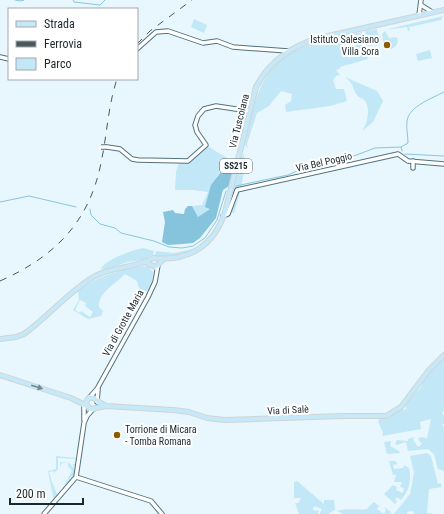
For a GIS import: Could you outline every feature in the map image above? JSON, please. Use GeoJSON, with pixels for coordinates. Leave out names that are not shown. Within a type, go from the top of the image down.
{"type":"FeatureCollection","features":[{"type":"Feature","properties":{"kind":"main road","name":"Via Tuscolana"},"geometry":{"type":"LineString","coordinates":[[151,259],[186,255],[198,249],[214,234],[223,216],[254,93],[261,78],[272,64],[288,52],[322,37],[420,14],[444,10]]}},
{"type":"Feature","properties":{"kind":"main road"},"geometry":{"type":"LineString","coordinates":[[0,339],[16,337],[26,332],[95,276],[116,268],[145,262],[151,259],[151,265]]}},
{"type":"Feature","properties":{"kind":"main road"},"geometry":{"type":"LineString","coordinates":[[145,262],[151,265],[158,265],[160,259]]}},
{"type":"Feature","properties":{"kind":"main road","name":"Via di Salè"},"geometry":{"type":"LineString","coordinates":[[94,408],[106,406],[176,410],[207,418],[225,420],[342,416],[383,417],[393,413],[402,406],[427,372],[443,355]]}},
{"type":"Feature","properties":{"kind":"main road"},"geometry":{"type":"LineString","coordinates":[[0,375],[70,397],[86,407],[94,408],[96,400]]}},
{"type":"Feature","properties":{"kind":"main road"},"geometry":{"type":"LineString","coordinates":[[86,407],[87,400],[89,398],[106,406]]}},
{"type":"Feature","properties":{"kind":"street"},"geometry":{"type":"LineString","coordinates":[[420,0],[422,6],[420,14]]}},
{"type":"Feature","properties":{"kind":"street"},"geometry":{"type":"LineString","coordinates":[[422,6],[433,12]]}},
{"type":"Feature","properties":{"kind":"street"},"geometry":{"type":"LineString","coordinates":[[138,48],[156,32],[169,31],[203,43],[217,41],[233,47],[288,52]]}},
{"type":"Feature","properties":{"kind":"street"},"geometry":{"type":"LineString","coordinates":[[101,147],[120,149],[132,159],[138,160],[188,161],[206,145],[196,127],[198,116],[204,109],[214,106],[249,111]]}},
{"type":"Feature","properties":{"kind":"street","name":"Via Bel Poggio"},"geometry":{"type":"LineString","coordinates":[[223,216],[228,214],[237,190],[398,154],[408,161],[444,164]]}},
{"type":"Feature","properties":{"kind":"street"},"geometry":{"type":"LineString","coordinates":[[413,162],[413,168]]}},
{"type":"Feature","properties":{"kind":"street"},"geometry":{"type":"LineString","coordinates":[[151,265],[156,276]]}},
{"type":"Feature","properties":{"kind":"street","name":"Via di Grotte Maria"},"geometry":{"type":"LineString","coordinates":[[89,398],[98,388],[146,300],[156,276],[158,265]]}},
{"type":"Feature","properties":{"kind":"street","name":"Via di Grotte Maria"},"geometry":{"type":"LineString","coordinates":[[96,400],[98,388]]}},
{"type":"Feature","properties":{"kind":"street"},"geometry":{"type":"LineString","coordinates":[[44,514],[76,477],[86,407]]}},
{"type":"Feature","properties":{"kind":"street"},"geometry":{"type":"LineString","coordinates":[[84,423],[87,416],[94,408]]}},
{"type":"Feature","properties":{"kind":"street"},"geometry":{"type":"LineString","coordinates":[[76,477],[151,501],[162,514]]}},
{"type":"Feature","properties":{"kind":"green space"},"geometry":{"type":"Polygon","coordinates":[[[443,16],[441,20],[409,27],[410,30],[408,31],[407,27],[385,30],[443,16]]]}},
{"type":"Feature","properties":{"kind":"green space"},"geometry":{"type":"Polygon","coordinates":[[[194,19],[207,25],[204,33],[191,27],[194,19]]]}},
{"type":"Feature","properties":{"kind":"green space"},"geometry":{"type":"Polygon","coordinates":[[[377,29],[380,44],[368,46],[365,31],[377,29]]]}},
{"type":"Feature","properties":{"kind":"green space"},"geometry":{"type":"Polygon","coordinates":[[[385,31],[389,38],[397,37],[397,44],[390,49],[384,45],[382,34],[385,31]]]}},
{"type":"Feature","properties":{"kind":"green space"},"geometry":{"type":"Polygon","coordinates":[[[362,32],[368,59],[340,67],[340,69],[336,70],[340,75],[336,76],[333,80],[336,89],[344,89],[347,101],[330,106],[286,112],[285,105],[291,101],[292,94],[281,91],[269,106],[257,113],[247,144],[248,148],[245,145],[258,93],[266,77],[274,66],[285,57],[309,45],[335,37],[362,32]]]}},
{"type":"Feature","properties":{"kind":"green space"},"geometry":{"type":"Polygon","coordinates":[[[430,50],[432,58],[418,61],[416,54],[430,50]]]}},
{"type":"Feature","properties":{"kind":"green space"},"geometry":{"type":"Polygon","coordinates":[[[345,77],[377,91],[383,101],[373,122],[362,131],[368,116],[367,104],[357,95],[352,84],[345,77]]]}},
{"type":"Feature","properties":{"kind":"green space"},"geometry":{"type":"Polygon","coordinates":[[[206,145],[230,160],[221,171],[211,188],[209,201],[210,209],[198,217],[192,206],[202,205],[208,192],[175,190],[176,171],[180,161],[188,161],[206,145]]]}},
{"type":"Feature","properties":{"kind":"green space"},"geometry":{"type":"Polygon","coordinates":[[[244,153],[242,183],[234,213],[228,212],[240,161],[244,153]]]}},
{"type":"Feature","properties":{"kind":"green space"},"geometry":{"type":"Polygon","coordinates":[[[143,248],[154,251],[153,255],[149,256],[147,259],[128,262],[104,270],[101,269],[108,262],[125,253],[143,248]]]}},
{"type":"Feature","properties":{"kind":"green space"},"geometry":{"type":"Polygon","coordinates":[[[193,249],[183,254],[157,258],[155,255],[156,251],[174,253],[193,249]]]}},
{"type":"Feature","properties":{"kind":"green space"},"geometry":{"type":"Polygon","coordinates":[[[143,266],[149,267],[153,272],[152,284],[147,291],[139,289],[137,281],[125,274],[101,297],[99,307],[103,311],[101,316],[88,319],[73,310],[79,300],[78,291],[85,286],[109,274],[143,266]],[[80,300],[75,310],[80,313],[81,311],[90,317],[93,312],[85,306],[86,303],[80,300]]]}},
{"type":"Feature","properties":{"kind":"green space"},"geometry":{"type":"Polygon","coordinates":[[[444,359],[444,411],[442,412],[444,416],[444,424],[442,424],[444,428],[444,471],[438,469],[434,454],[428,449],[408,451],[406,442],[397,445],[395,444],[397,440],[408,441],[408,439],[414,437],[413,440],[418,447],[422,444],[418,439],[421,437],[427,438],[431,419],[420,422],[421,429],[382,436],[383,433],[378,421],[380,419],[388,418],[402,408],[403,410],[406,409],[405,405],[421,387],[425,377],[444,359]]]}},
{"type":"Feature","properties":{"kind":"green space"},"geometry":{"type":"Polygon","coordinates":[[[391,441],[390,446],[400,453],[387,454],[384,442],[391,441]]]}},
{"type":"Feature","properties":{"kind":"green space"},"geometry":{"type":"Polygon","coordinates":[[[427,453],[431,456],[438,484],[441,483],[442,487],[429,489],[427,513],[435,514],[414,514],[413,511],[407,512],[407,514],[394,514],[410,494],[414,473],[410,456],[427,453]]]}},
{"type":"Feature","properties":{"kind":"green space"},"geometry":{"type":"Polygon","coordinates":[[[56,456],[77,458],[74,477],[60,494],[72,471],[68,466],[68,463],[62,463],[60,467],[60,462],[69,463],[75,469],[72,464],[75,464],[76,459],[58,458],[58,469],[54,473],[53,471],[49,472],[58,496],[54,501],[48,471],[56,469],[56,456]]]}},
{"type":"Feature","properties":{"kind":"green space"},"geometry":{"type":"Polygon","coordinates":[[[389,461],[395,461],[398,464],[393,465],[394,469],[403,468],[404,465],[409,468],[410,472],[410,481],[406,493],[401,500],[397,497],[395,499],[397,501],[395,504],[384,494],[393,485],[397,487],[396,490],[403,493],[404,488],[400,487],[402,482],[394,482],[396,475],[393,475],[389,461]]]}},
{"type":"Feature","properties":{"kind":"green space"},"geometry":{"type":"Polygon","coordinates":[[[297,481],[324,504],[324,500],[334,500],[335,510],[328,514],[320,514],[322,509],[314,506],[313,510],[319,511],[318,514],[299,514],[295,503],[298,503],[301,498],[294,498],[294,482],[297,481]]]}},
{"type":"Feature","properties":{"kind":"green space"},"geometry":{"type":"Polygon","coordinates":[[[374,502],[379,506],[377,509],[384,514],[343,514],[337,511],[345,509],[367,509],[374,502]]]}},
{"type":"Feature","properties":{"kind":"green space"},"geometry":{"type":"Polygon","coordinates":[[[384,507],[391,512],[390,514],[384,514],[386,510],[384,507]]]}},
{"type":"Feature","properties":{"kind":"shaded area"},"geometry":{"type":"Polygon","coordinates":[[[230,160],[235,162],[229,186],[223,190],[216,218],[200,238],[193,243],[168,245],[162,242],[165,222],[163,212],[173,210],[175,213],[184,214],[185,209],[188,206],[192,206],[198,217],[210,209],[205,207],[211,185],[230,160]]]}},
{"type":"Feature","properties":{"kind":"waterway"},"geometry":{"type":"LineString","coordinates":[[15,0],[24,0]]}},
{"type":"Feature","properties":{"kind":"waterway"},"geometry":{"type":"LineString","coordinates":[[73,0],[74,2],[100,5],[105,0]]}},
{"type":"Feature","properties":{"kind":"waterway"},"geometry":{"type":"LineString","coordinates":[[401,147],[408,143],[407,121],[412,111],[422,103],[444,92]]}},
{"type":"Feature","properties":{"kind":"waterway"},"geometry":{"type":"LineString","coordinates":[[236,186],[288,175],[297,171],[351,157],[375,148],[401,147],[402,151]]}},
{"type":"Feature","properties":{"kind":"waterway"},"geometry":{"type":"LineString","coordinates":[[405,154],[444,156]]}},
{"type":"Feature","properties":{"kind":"waterway"},"geometry":{"type":"LineString","coordinates":[[90,209],[91,215],[100,224],[115,228],[121,233],[154,241],[169,247],[182,248],[193,246],[205,238],[217,220],[226,191]]}},
{"type":"Feature","properties":{"kind":"waterway"},"geometry":{"type":"LineString","coordinates":[[0,202],[29,196],[76,207]]}},
{"type":"Feature","properties":{"kind":"railway"},"geometry":{"type":"LineString","coordinates":[[138,43],[150,31],[192,0]]}},
{"type":"Feature","properties":{"kind":"railway"},"geometry":{"type":"LineString","coordinates":[[0,281],[19,272],[53,249],[66,236],[88,203],[101,163],[117,80]]}},
{"type":"Feature","properties":{"kind":"place","name":"Istituto Salesiano Villa Sora"},"geometry":{"type":"Point","coordinates":[387,45]}},
{"type":"Feature","properties":{"kind":"place","name":"Torrione di Micara - Tomba Romana"},"geometry":{"type":"Point","coordinates":[117,435]}}]}
